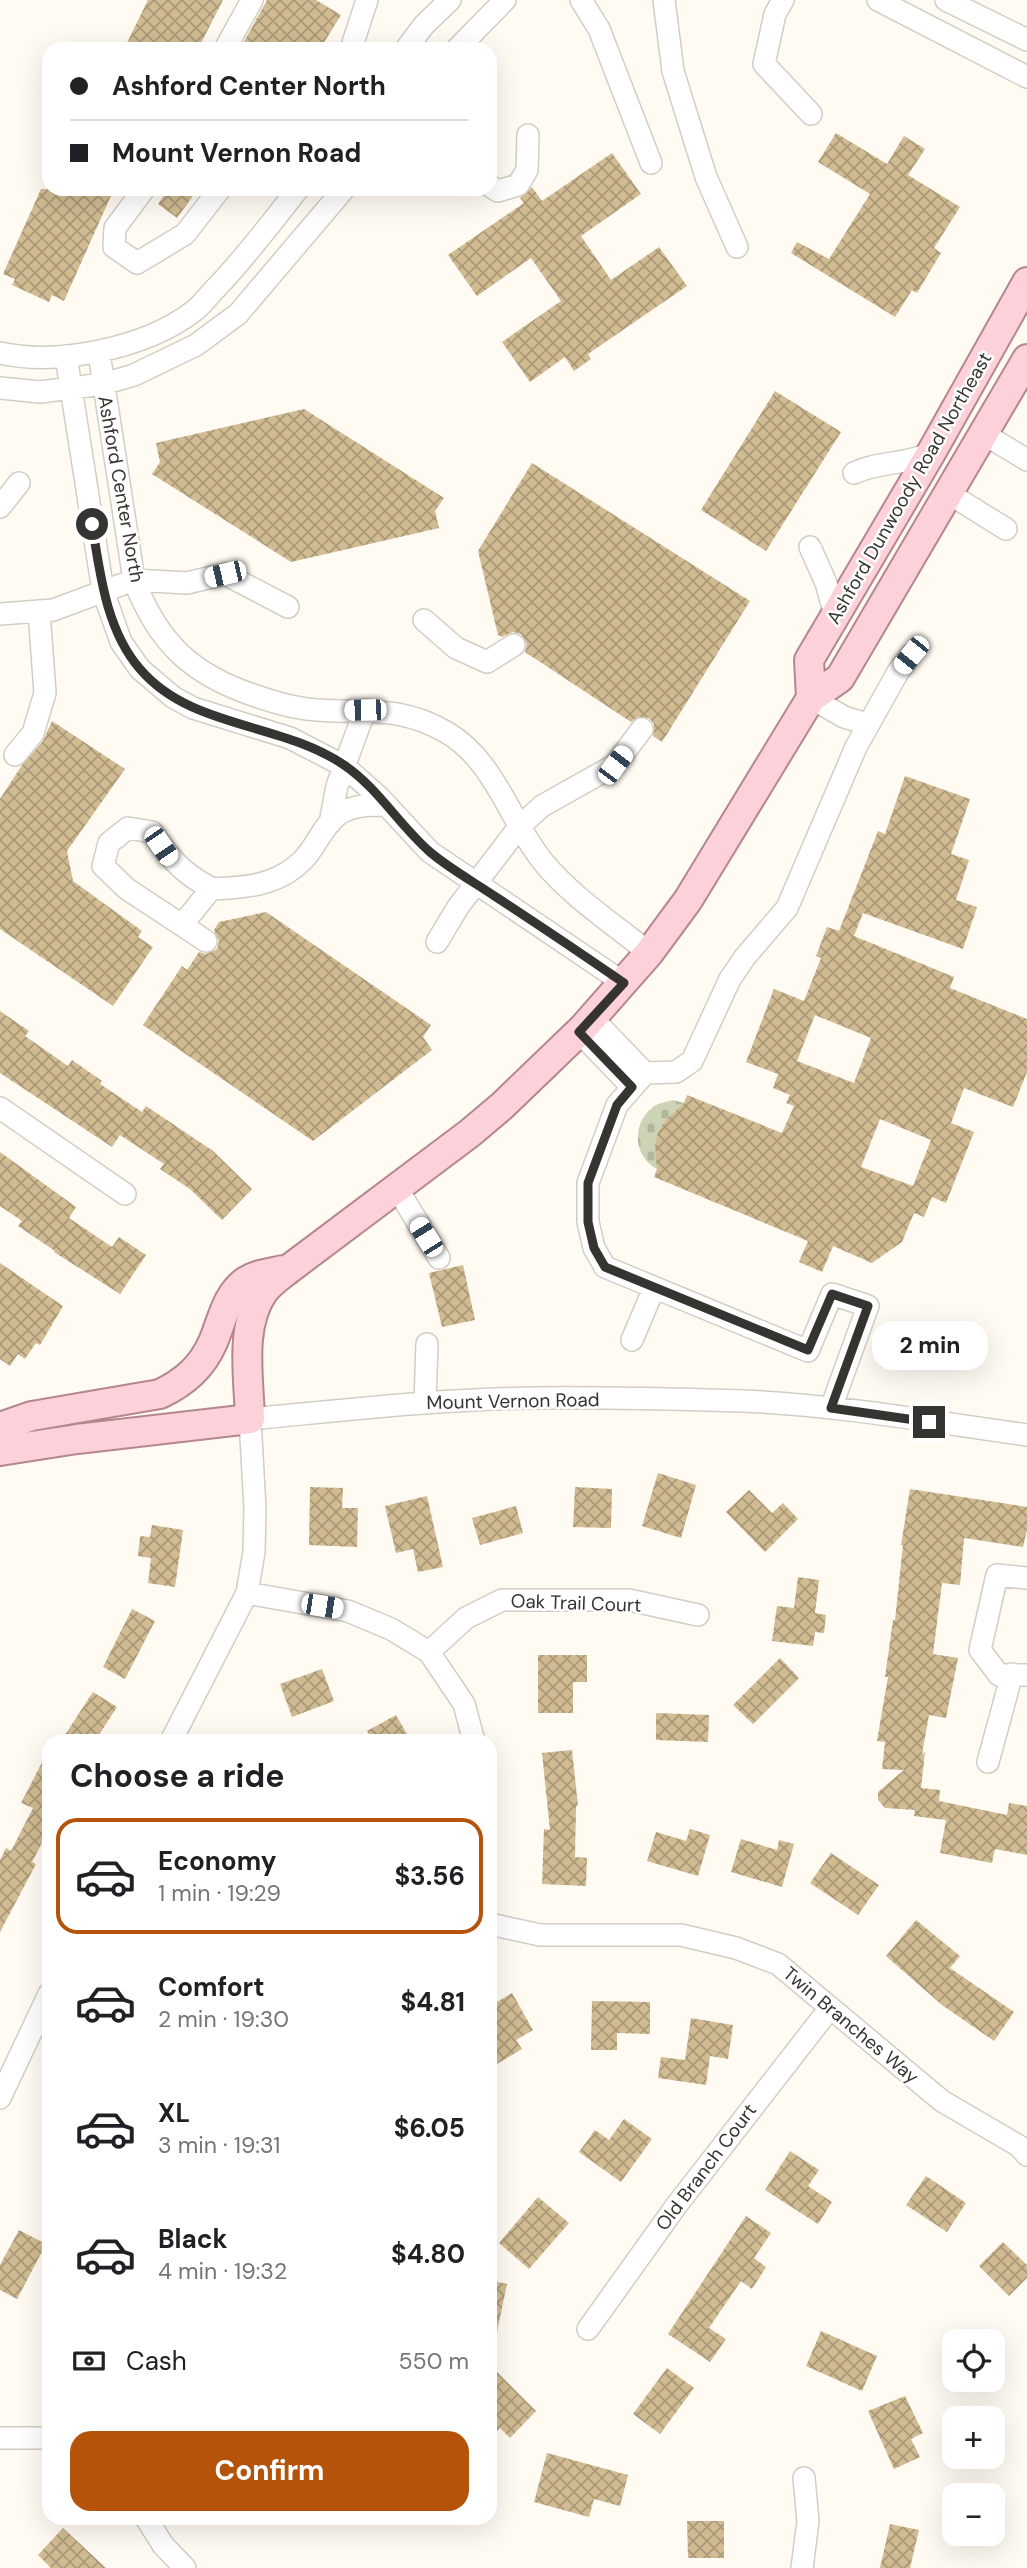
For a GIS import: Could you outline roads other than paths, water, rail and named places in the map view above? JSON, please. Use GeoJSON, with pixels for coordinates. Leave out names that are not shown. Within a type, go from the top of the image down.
{"type":"FeatureCollection","features":[{"type":"Feature","properties":{"kind":"main road","name":"Ashford Dunwoody Road Northeast"},"geometry":{"type":"LineString","coordinates":[[811,698],[809,660],[931,453],[1027,282]]}},
{"type":"Feature","properties":{"kind":"main road","name":"Ashford Dunwoody Road Northeast"},"geometry":{"type":"LineString","coordinates":[[250,1419],[248,1338],[253,1314],[263,1292],[289,1269],[502,1106],[586,1025],[649,953],[707,870],[811,698],[840,678],[1027,359]]}},
{"type":"Feature","properties":{"kind":"main road"},"geometry":{"type":"LineString","coordinates":[[0,1427],[32,1416],[160,1394],[174,1387],[187,1379],[205,1357],[230,1298],[239,1287],[261,1274],[289,1269]]}},
{"type":"Feature","properties":{"kind":"main road","name":"Mount Vernon Road"},"geometry":{"type":"LineString","coordinates":[[0,1451],[77,1439],[250,1419]]}},
{"type":"Feature","properties":{"kind":"street"},"geometry":{"type":"LineString","coordinates":[[229,42],[251,0]]}},
{"type":"Feature","properties":{"kind":"street"},"geometry":{"type":"LineString","coordinates":[[353,42],[367,0]]}},
{"type":"Feature","properties":{"kind":"street"},"geometry":{"type":"LineString","coordinates":[[411,42],[424,24],[450,0]]}},
{"type":"Feature","properties":{"kind":"street"},"geometry":{"type":"LineString","coordinates":[[464,42],[505,0]]}},
{"type":"Feature","properties":{"kind":"street"},"geometry":{"type":"LineString","coordinates":[[581,0],[599,29],[650,163]]}},
{"type":"Feature","properties":{"kind":"street"},"geometry":{"type":"LineString","coordinates":[[664,0],[673,71],[706,177],[737,247]]}},
{"type":"Feature","properties":{"kind":"street"},"geometry":{"type":"LineString","coordinates":[[783,0],[775,14],[764,64],[811,114]]}},
{"type":"Feature","properties":{"kind":"street"},"geometry":{"type":"LineString","coordinates":[[878,0],[1027,77]]}},
{"type":"Feature","properties":{"kind":"street"},"geometry":{"type":"LineString","coordinates":[[946,0],[1027,40]]}},
{"type":"Feature","properties":{"kind":"street"},"geometry":{"type":"LineString","coordinates":[[497,190],[518,185],[527,170],[528,135]]}},
{"type":"Feature","properties":{"kind":"street"},"geometry":{"type":"LineString","coordinates":[[139,196],[116,229],[114,247],[137,264],[185,234],[215,196]]}},
{"type":"Feature","properties":{"kind":"street"},"geometry":{"type":"LineString","coordinates":[[0,353],[47,358],[99,353],[162,329],[194,311],[237,266],[292,196]]}},
{"type":"Feature","properties":{"kind":"street"},"geometry":{"type":"LineString","coordinates":[[0,388],[40,392],[103,384],[134,375],[196,345],[238,314],[338,196]]}},
{"type":"Feature","properties":{"kind":"street","name":"Ashford Center North"},"geometry":{"type":"LineString","coordinates":[[99,353],[134,580],[145,607],[163,636],[188,663],[239,691],[319,711],[382,711],[416,718],[449,733],[472,754],[488,774],[536,853],[556,876],[649,953]]}},
{"type":"Feature","properties":{"kind":"street","name":"Ashford Center North"},"geometry":{"type":"LineString","coordinates":[[66,356],[103,592],[121,642],[129,656],[155,684],[173,698],[204,712],[290,738],[345,766],[430,852],[624,983]]}},
{"type":"Feature","properties":{"kind":"street"},"geometry":{"type":"LineString","coordinates":[[984,435],[1027,460]]}},
{"type":"Feature","properties":{"kind":"street"},"geometry":{"type":"LineString","coordinates":[[854,473],[866,467],[905,463],[931,453]]}},
{"type":"Feature","properties":{"kind":"street"},"geometry":{"type":"LineString","coordinates":[[0,507],[19,483]]}},
{"type":"Feature","properties":{"kind":"street"},"geometry":{"type":"LineString","coordinates":[[948,493],[1006,529]]}},
{"type":"Feature","properties":{"kind":"street"},"geometry":{"type":"LineString","coordinates":[[810,547],[826,583],[835,615]]}},
{"type":"Feature","properties":{"kind":"street"},"geometry":{"type":"LineString","coordinates":[[0,614],[53,610],[134,580],[187,583],[225,574],[288,607]]}},
{"type":"Feature","properties":{"kind":"street"},"geometry":{"type":"LineString","coordinates":[[15,755],[33,733],[45,693],[39,611]]}},
{"type":"Feature","properties":{"kind":"street"},"geometry":{"type":"LineString","coordinates":[[424,620],[456,648],[487,662],[514,645]]}},
{"type":"Feature","properties":{"kind":"street"},"geometry":{"type":"LineString","coordinates":[[831,1408],[868,1306],[832,1294],[808,1350],[605,1267],[594,1248],[588,1222],[588,1183],[617,1105],[639,1080],[677,1072],[692,1061],[730,979],[787,908],[867,724],[911,655]]}},
{"type":"Feature","properties":{"kind":"street"},"geometry":{"type":"LineString","coordinates":[[811,698],[844,717],[867,724]]}},
{"type":"Feature","properties":{"kind":"street"},"geometry":{"type":"LineString","coordinates":[[330,823],[337,786],[365,710]]}},
{"type":"Feature","properties":{"kind":"street"},"geometry":{"type":"LineString","coordinates":[[437,942],[519,827],[542,806],[615,765],[642,729]]}},
{"type":"Feature","properties":{"kind":"street"},"geometry":{"type":"LineString","coordinates":[[206,941],[127,889],[103,866],[109,843],[128,828],[152,832],[171,860],[211,888],[250,886],[286,875],[316,846],[339,814],[358,807],[386,805]]}},
{"type":"Feature","properties":{"kind":"street"},"geometry":{"type":"LineString","coordinates":[[182,925],[211,888]]}},
{"type":"Feature","properties":{"kind":"street"},"geometry":{"type":"LineString","coordinates":[[586,1025],[639,1080]]}},
{"type":"Feature","properties":{"kind":"street"},"geometry":{"type":"LineString","coordinates":[[0,1108],[125,1194]]}},
{"type":"Feature","properties":{"kind":"street"},"geometry":{"type":"LineString","coordinates":[[397,1188],[439,1258]]}},
{"type":"Feature","properties":{"kind":"street"},"geometry":{"type":"LineString","coordinates":[[632,1340],[654,1287]]}},
{"type":"Feature","properties":{"kind":"street"},"geometry":{"type":"LineString","coordinates":[[425,1403],[426,1344]]}},
{"type":"Feature","properties":{"kind":"street","name":"Mount Vernon Road"},"geometry":{"type":"LineString","coordinates":[[250,1419],[425,1403],[536,1398],[744,1401],[831,1408],[1027,1435]]}},
{"type":"Feature","properties":{"kind":"street"},"geometry":{"type":"LineString","coordinates":[[174,1734],[247,1593],[254,1552],[255,1520],[250,1419]]}},
{"type":"Feature","properties":{"kind":"street"},"geometry":{"type":"LineString","coordinates":[[988,1762],[1020,1674],[999,1675],[980,1650],[997,1575],[1027,1578]]}},
{"type":"Feature","properties":{"kind":"street"},"geometry":{"type":"LineString","coordinates":[[247,1593],[348,1611],[391,1629],[429,1652],[464,1704],[472,1734]]}},
{"type":"Feature","properties":{"kind":"street","name":"Oak Trail Court"},"geometry":{"type":"LineString","coordinates":[[429,1652],[466,1618],[502,1600],[629,1600],[698,1615]]}},
{"type":"Feature","properties":{"kind":"street","name":"Twin Branches Way"},"geometry":{"type":"LineString","coordinates":[[497,1926],[540,1935],[681,1935],[736,1948],[778,1964],[942,2101],[1019,2146],[1027,2155]]}},
{"type":"Feature","properties":{"kind":"street","name":"Old Branch Court"},"geometry":{"type":"LineString","coordinates":[[588,2329],[676,2206],[830,2008]]}},
{"type":"Feature","properties":{"kind":"street"},"geometry":{"type":"LineString","coordinates":[[0,2098],[42,2009]]}},
{"type":"Feature","properties":{"kind":"street"},"geometry":{"type":"LineString","coordinates":[[0,2438],[42,2438]]}},
{"type":"Feature","properties":{"kind":"street"},"geometry":{"type":"LineString","coordinates":[[802,2568],[808,2521],[804,2478]]}},
{"type":"Feature","properties":{"kind":"street"},"geometry":{"type":"LineString","coordinates":[[150,2525],[163,2545],[185,2568]]}}]}
